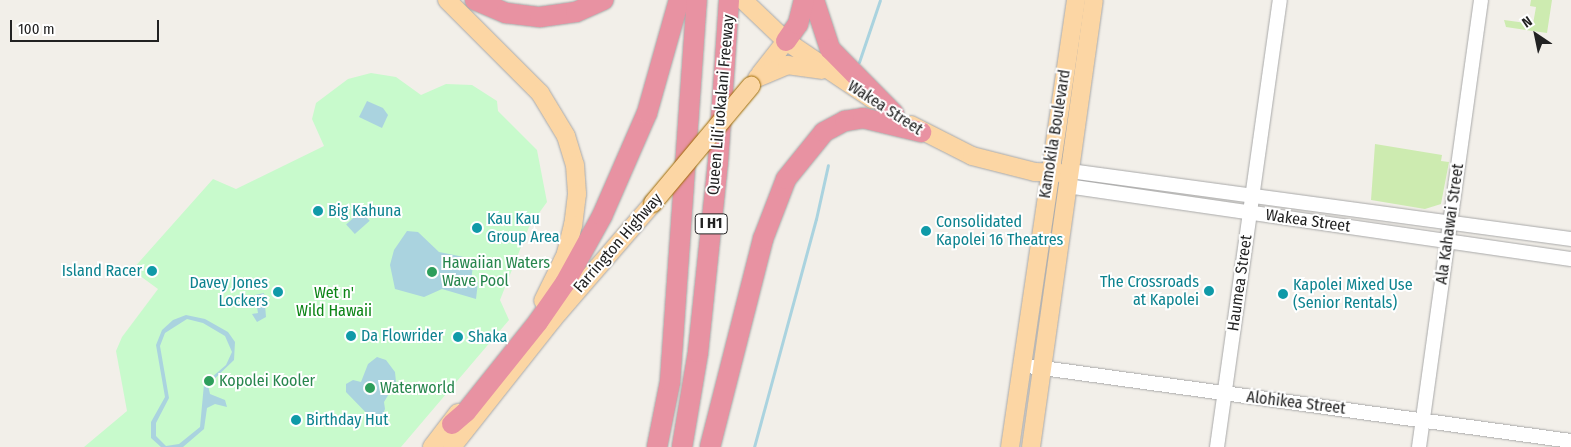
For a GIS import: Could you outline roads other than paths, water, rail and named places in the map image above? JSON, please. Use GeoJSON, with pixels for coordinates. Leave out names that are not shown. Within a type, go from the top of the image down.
{"type":"FeatureCollection","features":[{"type":"Feature","properties":{"kind":"highway"},"geometry":{"type":"LineString","coordinates":[[475,0],[506,12],[540,17],[576,12],[603,0]]}},
{"type":"Feature","properties":{"kind":"highway"},"geometry":{"type":"LineString","coordinates":[[452,424],[466,412],[538,322],[565,283],[593,233],[618,184],[647,113],[679,0]]}},
{"type":"Feature","properties":{"kind":"highway","name":"Queen Liliʻuokalani Freeway"},"geometry":{"type":"LineString","coordinates":[[657,447],[670,382],[697,0]]}},
{"type":"Feature","properties":{"kind":"highway","name":"Queen Liliʻuokalani Freeway"},"geometry":{"type":"LineString","coordinates":[[682,447],[698,352],[718,162],[730,0]]}},
{"type":"Feature","properties":{"kind":"highway"},"geometry":{"type":"LineString","coordinates":[[786,40],[798,24],[804,0]]}},
{"type":"Feature","properties":{"kind":"highway"},"geometry":{"type":"LineString","coordinates":[[814,0],[830,48],[894,114]]}},
{"type":"Feature","properties":{"kind":"highway"},"geometry":{"type":"LineString","coordinates":[[710,447],[764,240],[786,179],[824,132],[845,121],[863,118],[921,132]]}},
{"type":"Feature","properties":{"kind":"highway"},"geometry":{"type":"LineString","coordinates":[[697,447],[716,248],[718,162]]}},
{"type":"Feature","properties":{"kind":"main road","name":"Farrington Highway"},"geometry":{"type":"LineString","coordinates":[[447,0],[526,78],[553,110],[572,158],[578,194],[566,254],[553,284],[532,319],[452,424]]}},
{"type":"Feature","properties":{"kind":"main road","name":"Kamokila Boulevard"},"geometry":{"type":"LineString","coordinates":[[1010,447],[1076,0]]}},
{"type":"Feature","properties":{"kind":"main road","name":"Kamokila Boulevard"},"geometry":{"type":"LineString","coordinates":[[1031,447],[1094,0]]}},
{"type":"Feature","properties":{"kind":"main road","name":"Wakea Street"},"geometry":{"type":"LineString","coordinates":[[746,4],[786,40],[921,132],[972,156],[1068,179]]}},
{"type":"Feature","properties":{"kind":"main road","name":"Farrington Highway"},"geometry":{"type":"LineString","coordinates":[[452,447],[553,319],[754,82],[786,40]]}},
{"type":"Feature","properties":{"kind":"main road"},"geometry":{"type":"LineString","coordinates":[[754,82],[787,65],[832,73]]}},
{"type":"Feature","properties":{"kind":"main road"},"geometry":{"type":"LineString","coordinates":[[432,447],[452,424]]}},
{"type":"Feature","properties":{"kind":"street","name":"Haumea Street"},"geometry":{"type":"LineString","coordinates":[[1217,447],[1280,0]]}},
{"type":"Feature","properties":{"kind":"street","name":"Ala Kahawai Street"},"geometry":{"type":"LineString","coordinates":[[1419,447],[1481,0]]}},
{"type":"Feature","properties":{"kind":"street","name":"Wakea Street"},"geometry":{"type":"LineString","coordinates":[[1068,179],[1252,194],[1571,239]]}},
{"type":"Feature","properties":{"kind":"street","name":"Wakea Street"},"geometry":{"type":"LineString","coordinates":[[1068,179],[1250,213],[1571,258]]}},
{"type":"Feature","properties":{"kind":"street","name":"Alohikea Street"},"geometry":{"type":"LineString","coordinates":[[1021,365],[1571,442]]}},
{"type":"Feature","properties":{"kind":"water"},"geometry":{"type":"Polygon","coordinates":[[[367,101],[383,108],[388,115],[382,128],[359,117],[367,101]]]}},
{"type":"Feature","properties":{"kind":"water"},"geometry":{"type":"Polygon","coordinates":[[[361,211],[370,221],[355,234],[346,224],[361,211]]]}},
{"type":"Feature","properties":{"kind":"water","name":"Hawaiian Waters Wave Pool"},"geometry":{"type":"Polygon","coordinates":[[[407,231],[418,232],[439,252],[474,259],[471,280],[478,282],[476,299],[442,289],[424,297],[395,289],[390,265],[394,250],[407,231]]]}},
{"type":"Feature","properties":{"kind":"water"},"geometry":{"type":"Polygon","coordinates":[[[264,293],[266,317],[257,322],[252,314],[258,313],[255,295],[264,293]]]}},
{"type":"Feature","properties":{"kind":"water","name":"Kopolei Kooler"},"geometry":{"type":"Polygon","coordinates":[[[186,315],[205,319],[228,332],[235,342],[234,360],[208,385],[210,394],[225,400],[227,407],[215,404],[207,408],[204,429],[183,447],[161,447],[151,438],[151,422],[165,397],[156,345],[162,330],[173,320],[186,315]],[[187,319],[165,333],[160,346],[169,398],[156,423],[156,436],[166,446],[179,444],[200,427],[204,384],[226,365],[232,352],[225,336],[203,323],[187,319]]]}},
{"type":"Feature","properties":{"kind":"water","name":"Waterworld"},"geometry":{"type":"Polygon","coordinates":[[[377,357],[386,360],[395,372],[396,382],[384,402],[385,409],[381,420],[375,422],[346,392],[346,384],[353,380],[361,382],[368,364],[377,357]]]}},
{"type":"Feature","properties":{"kind":"waterway"},"geometry":{"type":"LineString","coordinates":[[859,62],[880,0]]}},
{"type":"Feature","properties":{"kind":"waterway"},"geometry":{"type":"LineString","coordinates":[[754,447],[816,219],[828,165]]}},
{"type":"Feature","properties":{"kind":"place","name":"Big Kahuna"},"geometry":{"type":"Point","coordinates":[318,211]}},
{"type":"Feature","properties":{"kind":"place","name":"Kau Kau Group Area"},"geometry":{"type":"Point","coordinates":[477,228]}},
{"type":"Feature","properties":{"kind":"place","name":"Consolidated Kapolei 16 Theatres"},"geometry":{"type":"Point","coordinates":[926,231]}},
{"type":"Feature","properties":{"kind":"place","name":"Island Racer"},"geometry":{"type":"Point","coordinates":[152,271]}},
{"type":"Feature","properties":{"kind":"place","name":"Hawaiian Waters Wave Pool"},"geometry":{"type":"Point","coordinates":[432,272]}},
{"type":"Feature","properties":{"kind":"place","name":"The Crossroads at Kapolei"},"geometry":{"type":"Point","coordinates":[1209,291]}},
{"type":"Feature","properties":{"kind":"place","name":"Davey Jones Lockers"},"geometry":{"type":"Point","coordinates":[278,292]}},
{"type":"Feature","properties":{"kind":"place","name":"Kapolei Mixed Use (Senior Rentals)"},"geometry":{"type":"Point","coordinates":[1283,294]}},
{"type":"Feature","properties":{"kind":"place","name":"Da Flowrider"},"geometry":{"type":"Point","coordinates":[351,336]}},
{"type":"Feature","properties":{"kind":"place","name":"Shaka"},"geometry":{"type":"Point","coordinates":[458,337]}},
{"type":"Feature","properties":{"kind":"place","name":"Kopolei Kooler"},"geometry":{"type":"Point","coordinates":[209,381]}},
{"type":"Feature","properties":{"kind":"place","name":"Waterworld"},"geometry":{"type":"Point","coordinates":[370,388]}},
{"type":"Feature","properties":{"kind":"place","name":"Birthday Hut"},"geometry":{"type":"Point","coordinates":[296,420]}},
{"type":"Feature","properties":{"kind":"park label","name":"Wet n' Wild Hawaii"},"geometry":{"type":"Point","coordinates":[334,302]}}]}
